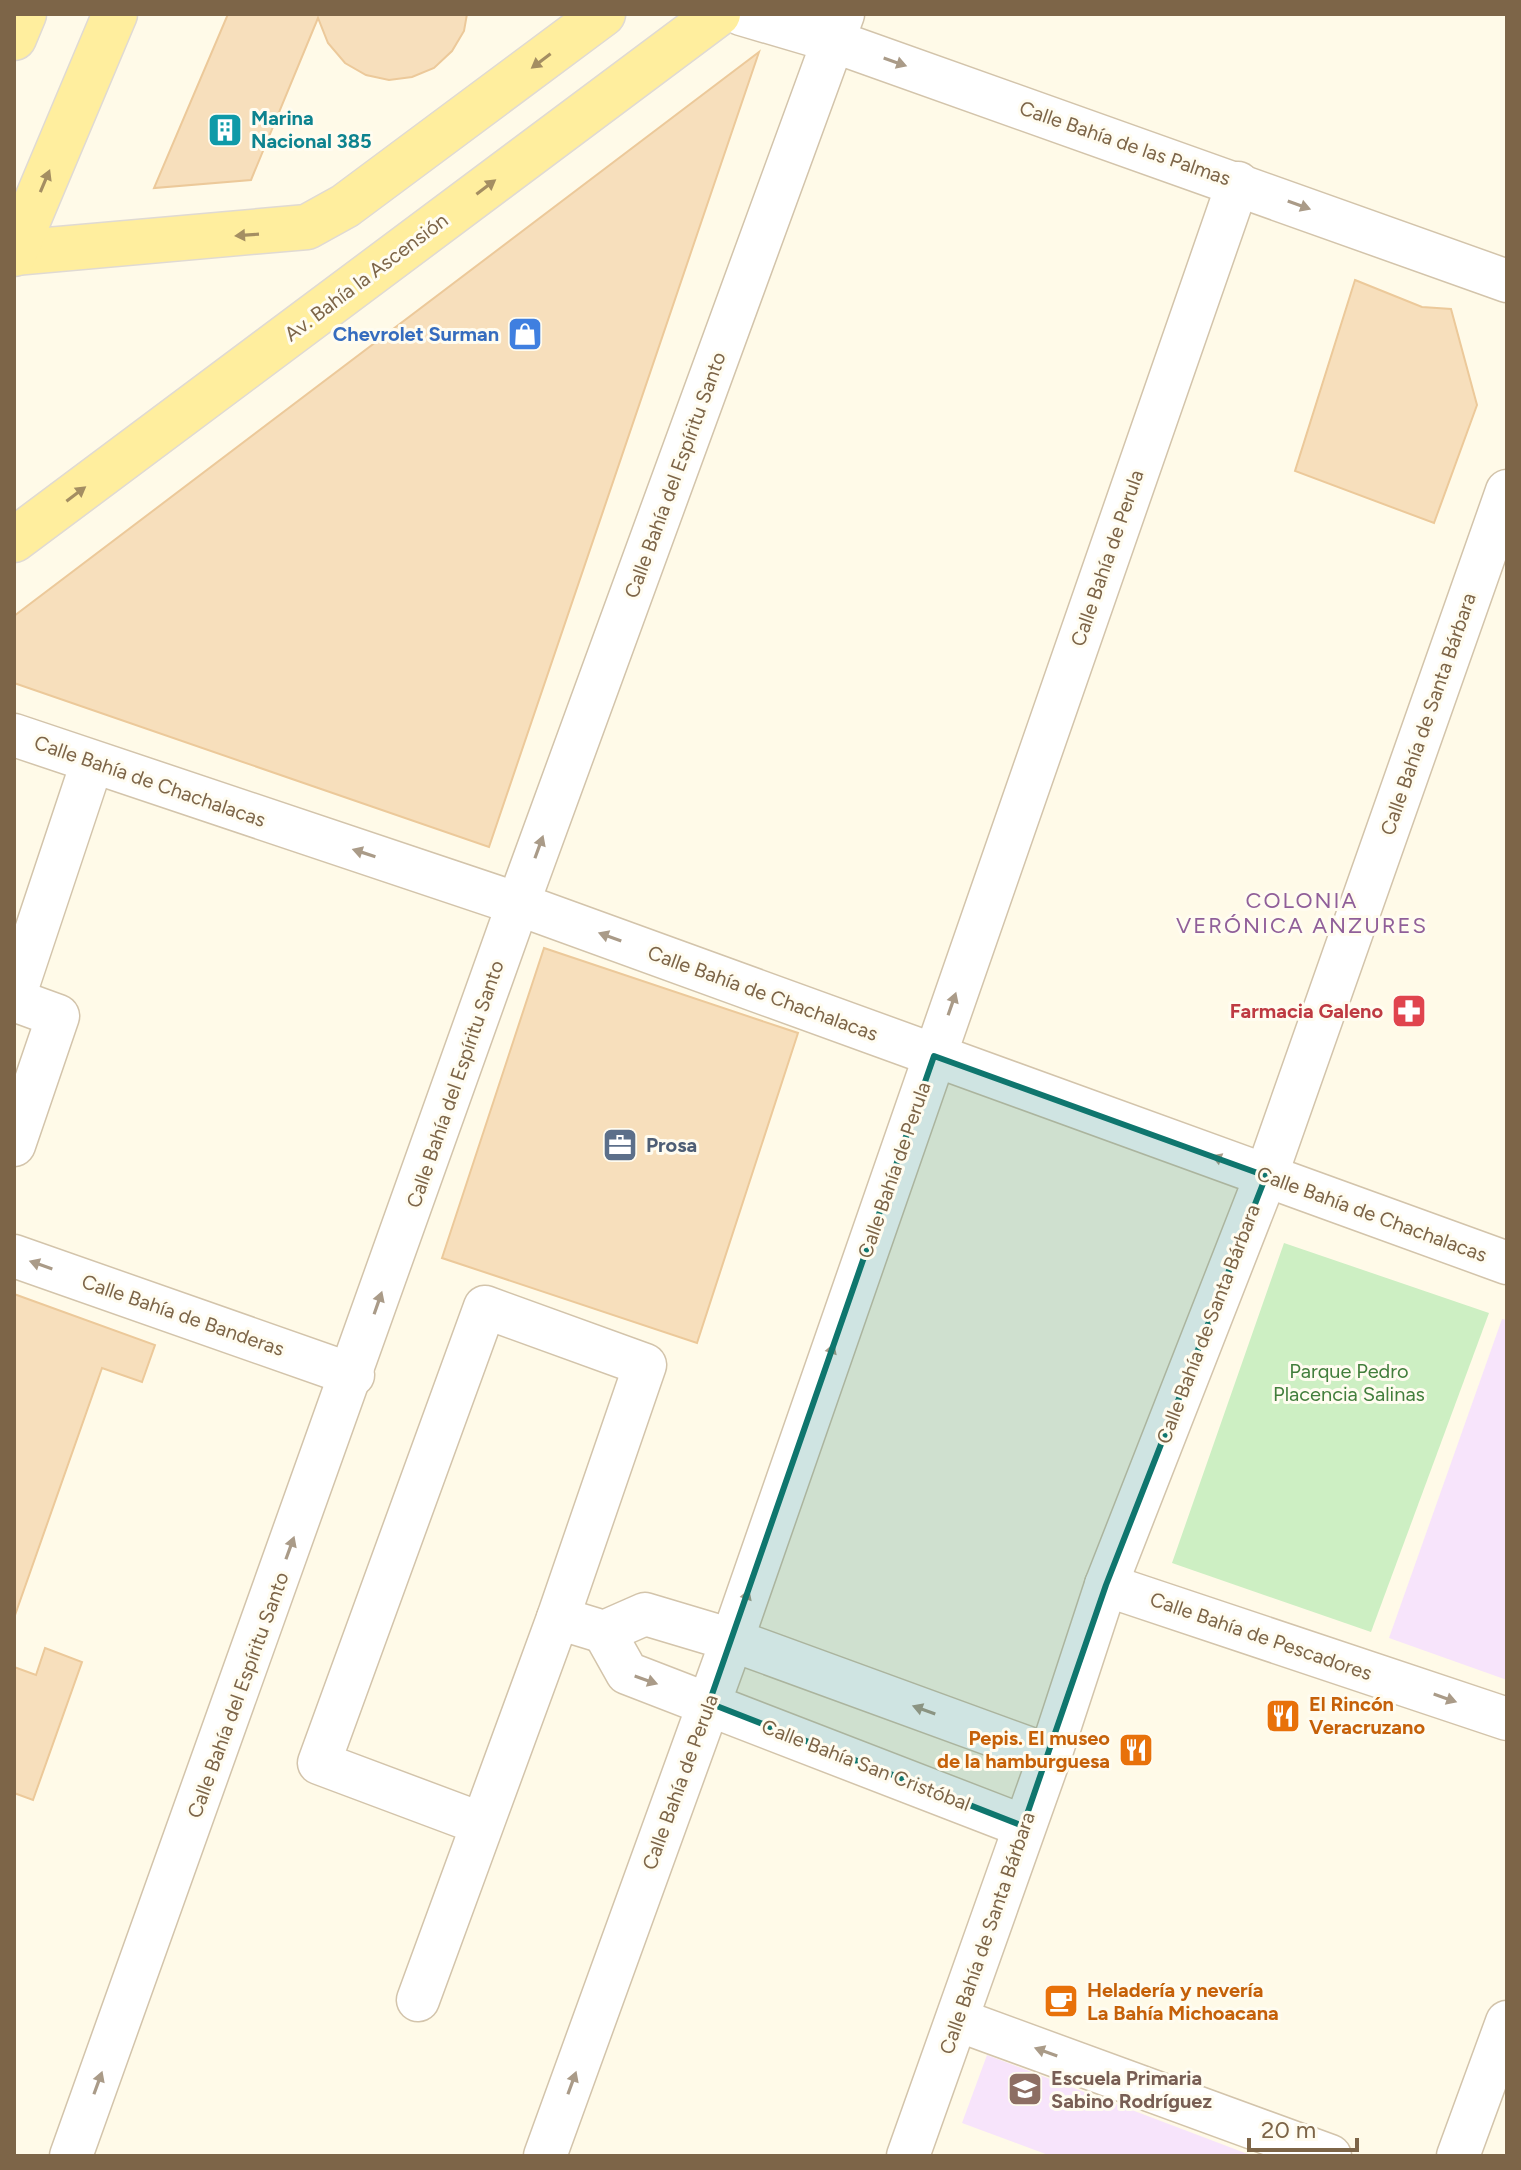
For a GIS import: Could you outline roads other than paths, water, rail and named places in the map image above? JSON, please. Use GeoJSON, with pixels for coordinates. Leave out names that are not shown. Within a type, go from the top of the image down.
{"type":"FeatureCollection","features":[{"type":"Feature","properties":{"kind":"main road"},"geometry":{"type":"LineString","coordinates":[[14,38],[24,14]]}},
{"type":"Feature","properties":{"kind":"main road"},"geometry":{"type":"LineString","coordinates":[[115,14],[14,253],[286,232],[315,224],[345,206],[603,14]]}},
{"type":"Feature","properties":{"kind":"main road","name":"Av. Bahía la Ascensión"},"geometry":{"type":"LineString","coordinates":[[14,540],[718,14]]}},
{"type":"Feature","properties":{"kind":"main road"},"geometry":{"type":"LineString","coordinates":[[345,206],[383,264]]}},
{"type":"Feature","properties":{"kind":"street","name":"Calle Bahía de las Palmas"},"geometry":{"type":"LineString","coordinates":[[741,14],[838,27],[1238,183],[1507,281]]}},
{"type":"Feature","properties":{"kind":"street","name":"Calle Bahía del Espíritu Santo"},"geometry":{"type":"LineString","coordinates":[[71,2156],[353,1375],[518,904],[838,27]]}},
{"type":"Feature","properties":{"kind":"street","name":"Calle Bahía de Perula"},"geometry":{"type":"LineString","coordinates":[[545,2156],[732,1640],[1238,183]]}},
{"type":"Feature","properties":{"kind":"street","name":"Calle Bahía de Santa Bárbara"},"geometry":{"type":"LineString","coordinates":[[908,2156],[1050,1756],[1106,1585],[1266,1176],[1507,491]]}},
{"type":"Feature","properties":{"kind":"street","name":"Calle Bahía de Chachalacas"},"geometry":{"type":"LineString","coordinates":[[14,735],[518,904],[1507,1263]]}},
{"type":"Feature","properties":{"kind":"street"},"geometry":{"type":"LineString","coordinates":[[14,1145],[58,1016],[14,998],[92,763]]}},
{"type":"Feature","properties":{"kind":"street","name":"Calle Bahía de Banderas"},"geometry":{"type":"LineString","coordinates":[[14,1256],[353,1375]]}},
{"type":"Feature","properties":{"kind":"street"},"geometry":{"type":"LineString","coordinates":[[418,2000],[558,1618],[645,1365],[485,1307],[319,1763],[482,1824]]}},
{"type":"Feature","properties":{"kind":"street","name":"Calle Bahía de Pescadores"},"geometry":{"type":"LineString","coordinates":[[1106,1585],[1507,1719]]}},
{"type":"Feature","properties":{"kind":"street"},"geometry":{"type":"LineString","coordinates":[[558,1618],[604,1632],[645,1614],[732,1640],[1050,1756]]}},
{"type":"Feature","properties":{"kind":"street","name":"Calle Bahía San Cristóbal"},"geometry":{"type":"LineString","coordinates":[[604,1632],[627,1673],[1023,1826]]}},
{"type":"Feature","properties":{"kind":"street"},"geometry":{"type":"LineString","coordinates":[[958,2020],[1330,2156]]}},
{"type":"Feature","properties":{"kind":"street"},"geometry":{"type":"LineString","coordinates":[[1458,2156],[1507,2022]]}},
{"type":"Feature","properties":{"kind":"place","name":"Marina Nacional 385"},"geometry":{"type":"Point","coordinates":[225,130]}},
{"type":"Feature","properties":{"kind":"place","name":"Chevrolet Surman"},"geometry":{"type":"Point","coordinates":[525,334]}},
{"type":"Feature","properties":{"kind":"place","name":"Farmacia Galeno"},"geometry":{"type":"Point","coordinates":[1409,1011]}},
{"type":"Feature","properties":{"kind":"place","name":"Prosa"},"geometry":{"type":"Point","coordinates":[620,1145]}},
{"type":"Feature","properties":{"kind":"place","name":"El Rincón Veracruzano"},"geometry":{"type":"Point","coordinates":[1283,1716]}},
{"type":"Feature","properties":{"kind":"place","name":"Pepis. El museo de la hamburguesa"},"geometry":{"type":"Point","coordinates":[1136,1750]}},
{"type":"Feature","properties":{"kind":"place","name":"Heladería y nevería La Bahía Michoacana"},"geometry":{"type":"Point","coordinates":[1061,2001]}},
{"type":"Feature","properties":{"kind":"place","name":"Escuela Primaria Sabino Rodríguez"},"geometry":{"type":"Point","coordinates":[1025,2089]}},
{"type":"Feature","properties":{"kind":"district","name":"COLONIA VERÓNICA ANZURES"},"geometry":{"type":"Point","coordinates":[1302,912]}},
{"type":"Feature","properties":{"kind":"park label","name":"Parque Pedro Placencia Salinas"},"geometry":{"type":"Point","coordinates":[1349,1382]}}]}
